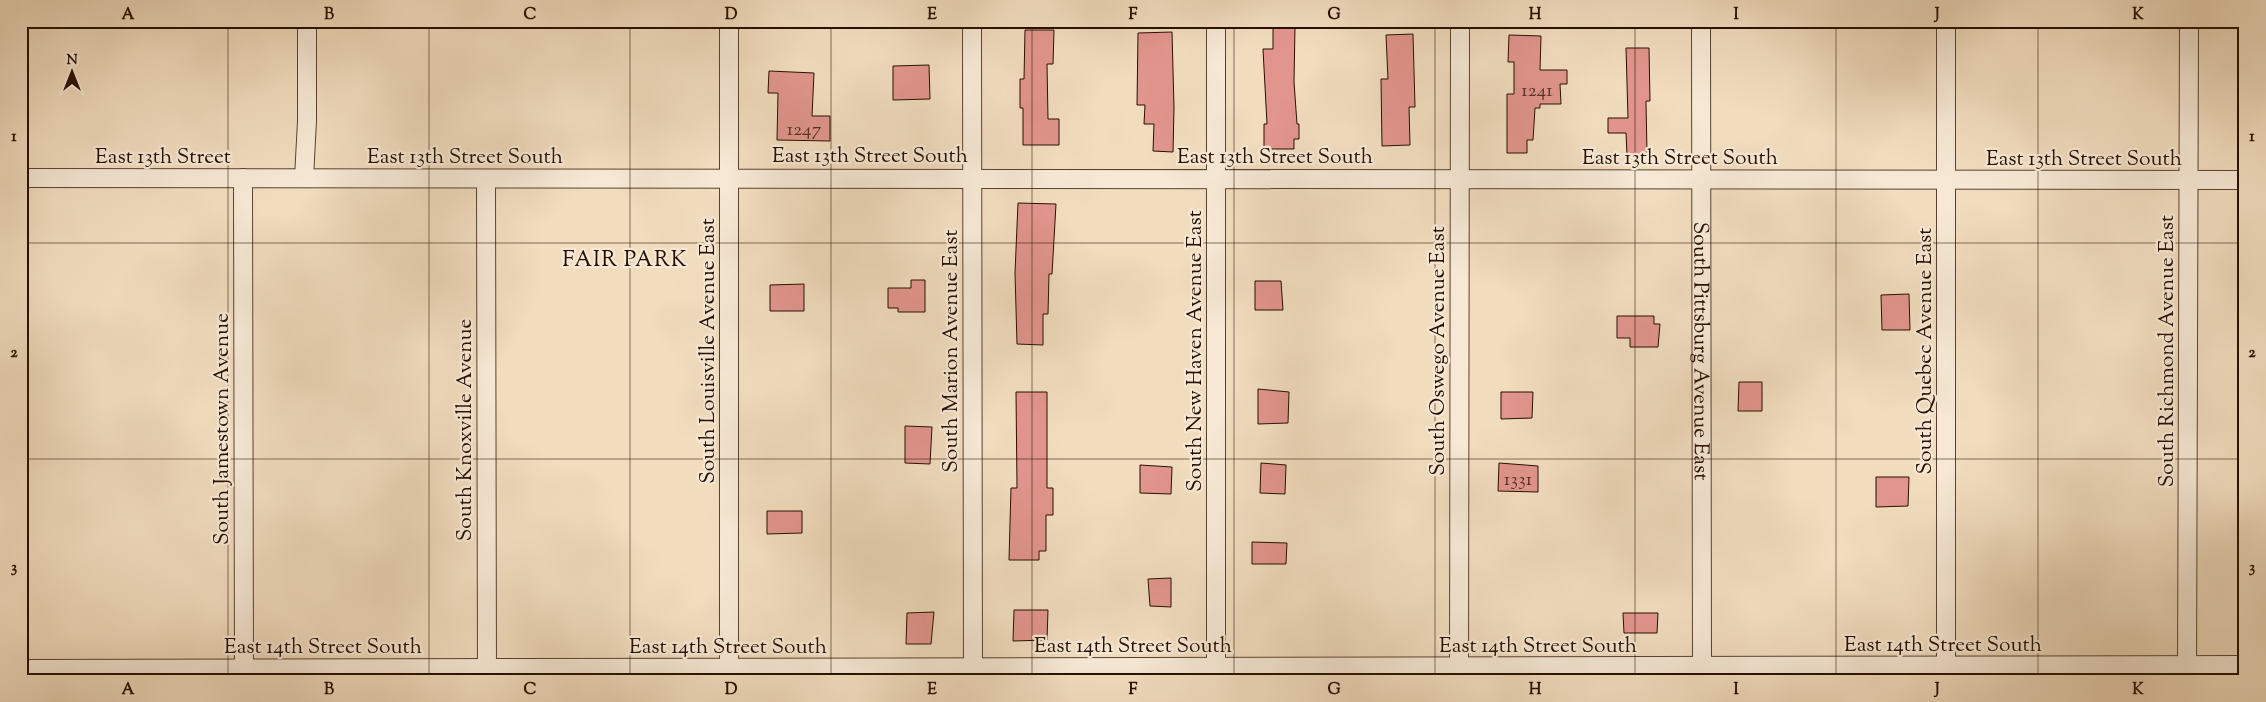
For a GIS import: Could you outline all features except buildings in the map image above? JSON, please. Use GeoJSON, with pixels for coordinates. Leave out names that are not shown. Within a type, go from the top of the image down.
{"type":"FeatureCollection","features":[{"type":"Feature","properties":{"kind":"street"},"geometry":{"type":"LineString","coordinates":[[304,178],[307,121],[307,21]]}},
{"type":"Feature","properties":{"kind":"street","name":"South Louisville Avenue East"},"geometry":{"type":"LineString","coordinates":[[729,21],[729,674]]}},
{"type":"Feature","properties":{"kind":"street","name":"South Marion Avenue East"},"geometry":{"type":"LineString","coordinates":[[972,21],[973,675]]}},
{"type":"Feature","properties":{"kind":"street","name":"South New Haven Avenue East"},"geometry":{"type":"LineString","coordinates":[[1216,21],[1216,674]]}},
{"type":"Feature","properties":{"kind":"street","name":"South Oswego Avenue East"},"geometry":{"type":"LineString","coordinates":[[1459,674],[1460,21]]}},
{"type":"Feature","properties":{"kind":"street","name":"South Pittsburg Avenue East"},"geometry":{"type":"LineString","coordinates":[[1701,21],[1702,674]]}},
{"type":"Feature","properties":{"kind":"street","name":"South Quebec Avenue East"},"geometry":{"type":"LineString","coordinates":[[1946,21],[1946,674]]}},
{"type":"Feature","properties":{"kind":"street","name":"South Richmond Avenue East"},"geometry":{"type":"LineString","coordinates":[[2187,673],[2189,21]]}},
{"type":"Feature","properties":{"kind":"street","name":"East 13th Street"},"geometry":{"type":"LineString","coordinates":[[21,178],[304,178]]}},
{"type":"Feature","properties":{"kind":"street","name":"South Jamestown Avenue"},"geometry":{"type":"LineString","coordinates":[[243,178],[244,675]]}},
{"type":"Feature","properties":{"kind":"street","name":"East 13th Street South"},"geometry":{"type":"LineString","coordinates":[[304,178],[2245,180]]}},
{"type":"Feature","properties":{"kind":"street","name":"South Knoxville Avenue"},"geometry":{"type":"LineString","coordinates":[[486,179],[487,674]]}},
{"type":"Feature","properties":{"kind":"street","name":"East 14th Street South"},"geometry":{"type":"LineString","coordinates":[[21,669],[244,675],[1946,674],[2187,673],[2245,665]]}},
{"type":"Feature","properties":{"kind":"district","name":"FAIR PARK"},"geometry":{"type":"Point","coordinates":[625,258]}}]}
